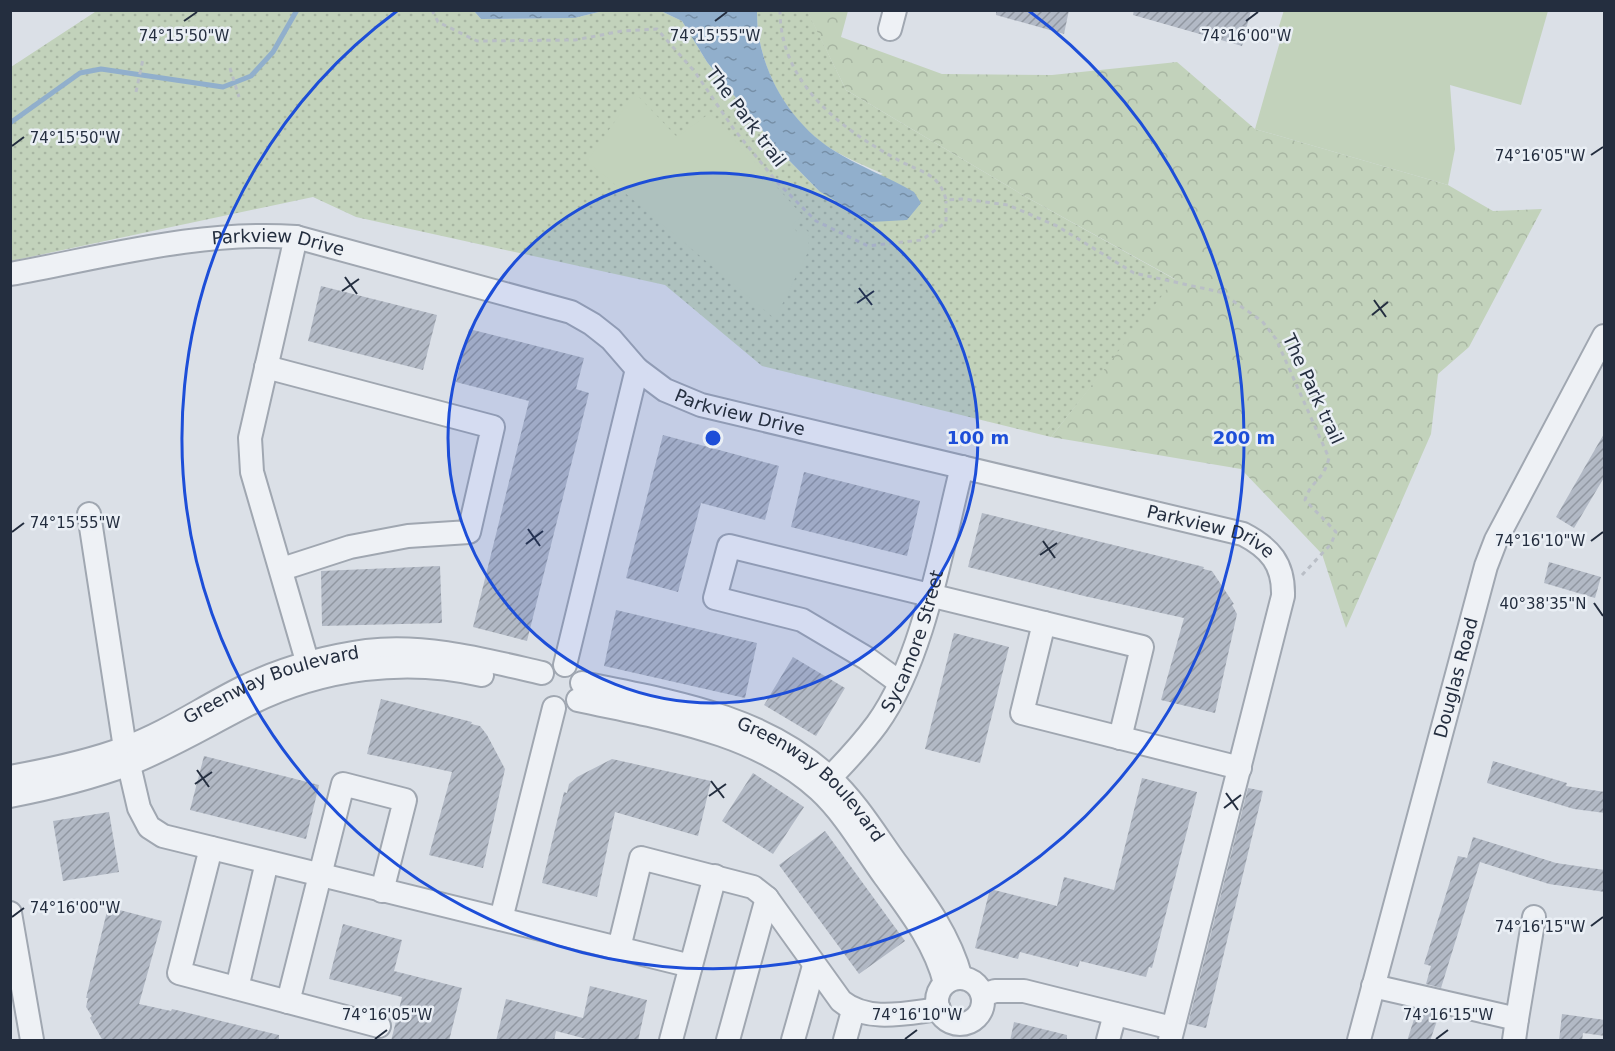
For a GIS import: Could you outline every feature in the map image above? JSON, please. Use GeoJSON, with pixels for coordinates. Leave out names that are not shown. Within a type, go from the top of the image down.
{"type":"FeatureCollection","features":[{"type":"Feature","properties":{"kind":"street","name":"Parkview Drive"},"geometry":{"type":"LineString","coordinates":[[10,274],[218,237],[258,234],[296,237],[572,312],[611,339],[637,369],[665,390],[701,405],[1243,534],[1260,543],[1276,561],[1283,578],[1282,596],[1240,768]]}},
{"type":"Feature","properties":{"kind":"street"},"geometry":{"type":"LineString","coordinates":[[296,237],[250,438],[252,472],[310,671]]}},
{"type":"Feature","properties":{"kind":"street","name":"Douglas Road"},"geometry":{"type":"LineString","coordinates":[[1359,1041],[1486,566],[1496,540],[1605,336]]}},
{"type":"Feature","properties":{"kind":"street"},"geometry":{"type":"LineString","coordinates":[[266,367],[493,427],[469,532],[396,538],[350,547],[282,569]]}},
{"type":"Feature","properties":{"kind":"street"},"geometry":{"type":"LineString","coordinates":[[565,665],[637,369]]}},
{"type":"Feature","properties":{"kind":"street","name":"Sycamore Street"},"geometry":{"type":"LineString","coordinates":[[825,784],[877,723],[899,682],[916,642],[962,467]]}},
{"type":"Feature","properties":{"kind":"street"},"geometry":{"type":"LineString","coordinates":[[89,514],[127,756],[140,808],[149,827],[163,836],[691,966]]}},
{"type":"Feature","properties":{"kind":"street"},"geometry":{"type":"LineString","coordinates":[[899,682],[866,658],[802,620],[716,598],[729,546],[1142,647],[1120,738]]}},
{"type":"Feature","properties":{"kind":"street"},"geometry":{"type":"LineString","coordinates":[[983,994],[995,991],[1023,991],[1115,1014],[1171,1035],[1240,768],[1022,713],[1044,623]]}},
{"type":"Feature","properties":{"kind":"street","name":"Greenway Boulevard"},"geometry":{"type":"LineString","coordinates":[[10,777],[127,756],[180,741],[310,671],[369,651],[414,650],[470,656],[540,680]]}},
{"type":"Feature","properties":{"kind":"street"},"geometry":{"type":"LineString","coordinates":[[554,665],[565,665],[575,670],[580,692],[568,708],[554,708],[542,701],[540,680],[554,665]]}},
{"type":"Feature","properties":{"kind":"street","name":"Greenway Boulevard"},"geometry":{"type":"LineString","coordinates":[[580,692],[722,716],[787,744],[825,784],[846,795],[927,905],[944,932],[953,980]]}},
{"type":"Feature","properties":{"kind":"street"},"geometry":{"type":"LineString","coordinates":[[501,919],[554,708]]}},
{"type":"Feature","properties":{"kind":"street","name":"Greenway Boulevard"},"geometry":{"type":"LineString","coordinates":[[10,796],[52,787],[127,756]]}},
{"type":"Feature","properties":{"kind":"street"},"geometry":{"type":"LineString","coordinates":[[288,1002],[343,784],[405,800],[382,891]]}},
{"type":"Feature","properties":{"kind":"street"},"geometry":{"type":"LineString","coordinates":[[211,848],[179,973],[379,1026]]}},
{"type":"Feature","properties":{"kind":"street"},"geometry":{"type":"LineString","coordinates":[[619,948],[641,858],[753,887],[767,898],[814,966],[841,1001],[852,1011],[883,1015],[939,1009]]}},
{"type":"Feature","properties":{"kind":"street"},"geometry":{"type":"LineString","coordinates":[[237,988],[267,862]]}},
{"type":"Feature","properties":{"kind":"street"},"geometry":{"type":"LineString","coordinates":[[671,1041],[715,876]]}},
{"type":"Feature","properties":{"kind":"street"},"geometry":{"type":"LineString","coordinates":[[728,1041],[767,898]]}},
{"type":"Feature","properties":{"kind":"street"},"geometry":{"type":"LineString","coordinates":[[10,913],[32,1041]]}},
{"type":"Feature","properties":{"kind":"street"},"geometry":{"type":"LineString","coordinates":[[1373,986],[1515,1030],[1534,917]]}},
{"type":"Feature","properties":{"kind":"street"},"geometry":{"type":"LineString","coordinates":[[793,1041],[814,966]]}},
{"type":"Feature","properties":{"kind":"street"},"geometry":{"type":"LineString","coordinates":[[953,980],[975,983],[983,994],[982,1008],[968,1031],[946,1019],[939,1009],[938,995],[953,980]]}},
{"type":"Feature","properties":{"kind":"street"},"geometry":{"type":"LineString","coordinates":[[845,1041],[852,1011]]}},
{"type":"Feature","properties":{"kind":"street"},"geometry":{"type":"LineString","coordinates":[[1108,1041],[1115,1014]]}},
{"type":"Feature","properties":{"kind":"path","name":"The Park trail"},"geometry":{"type":"LineString","coordinates":[[432,10],[438,22],[477,41],[575,40],[622,31],[657,29],[695,72],[733,128],[776,181],[816,221],[868,246],[922,240],[946,222],[946,200],[963,199],[1008,205],[1057,226],[1134,273],[1220,292],[1262,321],[1276,339],[1329,458],[1325,475],[1308,488],[1305,500],[1336,532],[1330,544],[1282,596]]}},
{"type":"Feature","properties":{"kind":"path"},"geometry":{"type":"LineString","coordinates":[[780,10],[780,26],[796,73],[820,106],[860,136],[902,161],[929,173],[943,188],[946,200]]}},
{"type":"Feature","properties":{"kind":"path"},"geometry":{"type":"LineString","coordinates":[[136,92],[144,59]]}},
{"type":"Feature","properties":{"kind":"path"},"geometry":{"type":"LineString","coordinates":[[230,68],[238,97]]}},
{"type":"Feature","properties":{"kind":"green space"},"geometry":{"type":"Polygon","coordinates":[[[98,10],[473,10],[481,19],[574,18],[603,11],[661,11],[682,21],[707,62],[776,147],[819,191],[883,174],[833,150],[816,138],[788,108],[768,71],[758,31],[757,11],[807,10],[846,90],[1028,198],[1176,280],[1051,437],[762,366],[665,285],[356,217],[313,197],[11,261],[11,67],[98,10]]]}},
{"type":"Feature","properties":{"kind":"green space"},"geometry":{"type":"Polygon","coordinates":[[[1284,10],[1548,11],[1521,105],[1450,85],[1455,149],[1448,185],[1255,129],[1281,38],[1276,36],[1284,10]]]}},
{"type":"Feature","properties":{"kind":"green space"},"geometry":{"type":"Polygon","coordinates":[[[807,11],[848,11],[841,37],[942,74],[1052,75],[1177,62],[1255,129],[1448,185],[1493,211],[1542,209],[1469,347],[1438,374],[1431,434],[1346,628],[1322,554],[1241,469],[1051,437],[1175,279],[1028,198],[846,90],[807,11]]]}},
{"type":"Feature","properties":{"kind":"green space"},"geometry":{"type":"Polygon","coordinates":[[[635,93],[677,137],[710,113],[802,215],[792,226],[798,233],[804,227],[809,233],[808,252],[775,319],[587,161],[635,93]]]}},
{"type":"Feature","properties":{"kind":"water"},"geometry":{"type":"Polygon","coordinates":[[[474,11],[603,11],[574,18],[481,19],[474,11]]]}},
{"type":"Feature","properties":{"kind":"water"},"geometry":{"type":"Polygon","coordinates":[[[661,11],[757,11],[758,31],[768,71],[777,90],[802,124],[833,150],[914,192],[921,203],[907,220],[871,222],[819,191],[776,147],[707,62],[682,21],[661,11]]]}},
{"type":"Feature","properties":{"kind":"building"},"geometry":{"type":"Polygon","coordinates":[[[996,10],[1069,10],[1064,34],[996,15],[996,10]]]}},
{"type":"Feature","properties":{"kind":"building"},"geometry":{"type":"Polygon","coordinates":[[[1134,10],[1251,10],[1242,46],[1133,15],[1134,10]]]}},
{"type":"Feature","properties":{"kind":"building"},"geometry":{"type":"Polygon","coordinates":[[[321,286],[437,315],[423,370],[308,341],[321,286]]]}},
{"type":"Feature","properties":{"kind":"building"},"geometry":{"type":"Polygon","coordinates":[[[469,329],[584,358],[576,389],[589,393],[527,641],[473,627],[529,401],[456,382],[469,329]]]}},
{"type":"Feature","properties":{"kind":"building"},"geometry":{"type":"Polygon","coordinates":[[[1605,432],[1605,476],[1574,528],[1556,517],[1605,432]]]}},
{"type":"Feature","properties":{"kind":"building"},"geometry":{"type":"Polygon","coordinates":[[[663,435],[779,466],[765,520],[701,503],[678,592],[626,578],[663,435]]]}},
{"type":"Feature","properties":{"kind":"building"},"geometry":{"type":"Polygon","coordinates":[[[804,472],[920,501],[907,556],[791,527],[804,472]]]}},
{"type":"Feature","properties":{"kind":"building"},"geometry":{"type":"Polygon","coordinates":[[[982,513],[1204,567],[1203,569],[1212,571],[1234,604],[1232,605],[1237,614],[1215,713],[1161,700],[1184,618],[968,567],[982,513]]]}},
{"type":"Feature","properties":{"kind":"building"},"geometry":{"type":"Polygon","coordinates":[[[1549,562],[1601,577],[1595,598],[1544,583],[1549,562]]]}},
{"type":"Feature","properties":{"kind":"building"},"geometry":{"type":"Polygon","coordinates":[[[440,566],[442,623],[322,626],[321,571],[440,566]]]}},
{"type":"Feature","properties":{"kind":"building"},"geometry":{"type":"Polygon","coordinates":[[[616,610],[757,643],[745,698],[604,666],[616,610]]]}},
{"type":"Feature","properties":{"kind":"building"},"geometry":{"type":"Polygon","coordinates":[[[954,633],[1009,647],[980,763],[925,749],[954,633]]]}},
{"type":"Feature","properties":{"kind":"building"},"geometry":{"type":"Polygon","coordinates":[[[793,657],[845,688],[816,736],[764,705],[793,657]]]}},
{"type":"Feature","properties":{"kind":"building"},"geometry":{"type":"Polygon","coordinates":[[[381,699],[472,722],[471,724],[480,726],[487,735],[505,769],[483,868],[429,855],[452,772],[367,754],[381,699]]]}},
{"type":"Feature","properties":{"kind":"building"},"geometry":{"type":"Polygon","coordinates":[[[204,756],[319,785],[306,839],[190,810],[204,756]]]}},
{"type":"Feature","properties":{"kind":"building"},"geometry":{"type":"Polygon","coordinates":[[[612,759],[711,781],[698,836],[615,812],[597,897],[542,883],[564,792],[567,793],[569,784],[577,777],[612,759]]]}},
{"type":"Feature","properties":{"kind":"building"},"geometry":{"type":"Polygon","coordinates":[[[1493,761],[1567,783],[1566,786],[1605,792],[1605,813],[1574,809],[1487,783],[1493,761]]]}},
{"type":"Feature","properties":{"kind":"building"},"geometry":{"type":"Polygon","coordinates":[[[753,773],[804,807],[773,854],[722,821],[753,773]]]}},
{"type":"Feature","properties":{"kind":"building"},"geometry":{"type":"Polygon","coordinates":[[[1142,778],[1197,792],[1152,968],[1149,967],[1146,977],[1080,961],[1078,967],[1020,952],[1018,959],[975,948],[990,889],[1057,906],[1064,877],[1114,890],[1142,778]]]}},
{"type":"Feature","properties":{"kind":"building"},"geometry":{"type":"Polygon","coordinates":[[[1248,788],[1263,791],[1206,1028],[1188,1024],[1248,788]]]}},
{"type":"Feature","properties":{"kind":"building"},"geometry":{"type":"Polygon","coordinates":[[[109,812],[119,872],[63,881],[53,821],[109,812]]]}},
{"type":"Feature","properties":{"kind":"building"},"geometry":{"type":"Polygon","coordinates":[[[825,831],[905,941],[859,974],[779,865],[825,831]]]}},
{"type":"Feature","properties":{"kind":"building"},"geometry":{"type":"Polygon","coordinates":[[[1473,837],[1556,863],[1605,870],[1605,892],[1549,884],[1480,862],[1441,988],[1426,984],[1431,966],[1424,964],[1458,856],[1467,858],[1473,837]]]}},
{"type":"Feature","properties":{"kind":"building"},"geometry":{"type":"Polygon","coordinates":[[[108,907],[162,921],[139,1004],[171,1011],[172,1009],[279,1035],[279,1041],[103,1041],[90,1018],[92,1016],[86,1007],[88,998],[86,998],[108,907]]]}},
{"type":"Feature","properties":{"kind":"building"},"geometry":{"type":"Polygon","coordinates":[[[343,924],[402,940],[394,971],[462,988],[449,1041],[391,1041],[402,997],[329,979],[343,924]]]}},
{"type":"Feature","properties":{"kind":"building"},"geometry":{"type":"Polygon","coordinates":[[[590,986],[647,1000],[638,1041],[594,1041],[556,1031],[554,1041],[496,1041],[506,999],[583,1018],[590,986]]]}},
{"type":"Feature","properties":{"kind":"building"},"geometry":{"type":"Polygon","coordinates":[[[1417,1010],[1439,1015],[1430,1041],[1407,1041],[1417,1010]]]}},
{"type":"Feature","properties":{"kind":"building"},"geometry":{"type":"Polygon","coordinates":[[[1562,1014],[1605,1020],[1605,1036],[1583,1033],[1582,1041],[1559,1041],[1562,1014]]]}},
{"type":"Feature","properties":{"kind":"building"},"geometry":{"type":"Polygon","coordinates":[[[1014,1022],[1067,1035],[1067,1041],[1010,1041],[1014,1022]]]}},
{"type":"Feature","properties":{"kind":"waterway"},"geometry":{"type":"LineString","coordinates":[[10,123],[80,73],[101,69],[223,87],[251,76],[273,52],[297,10]]}}]}
